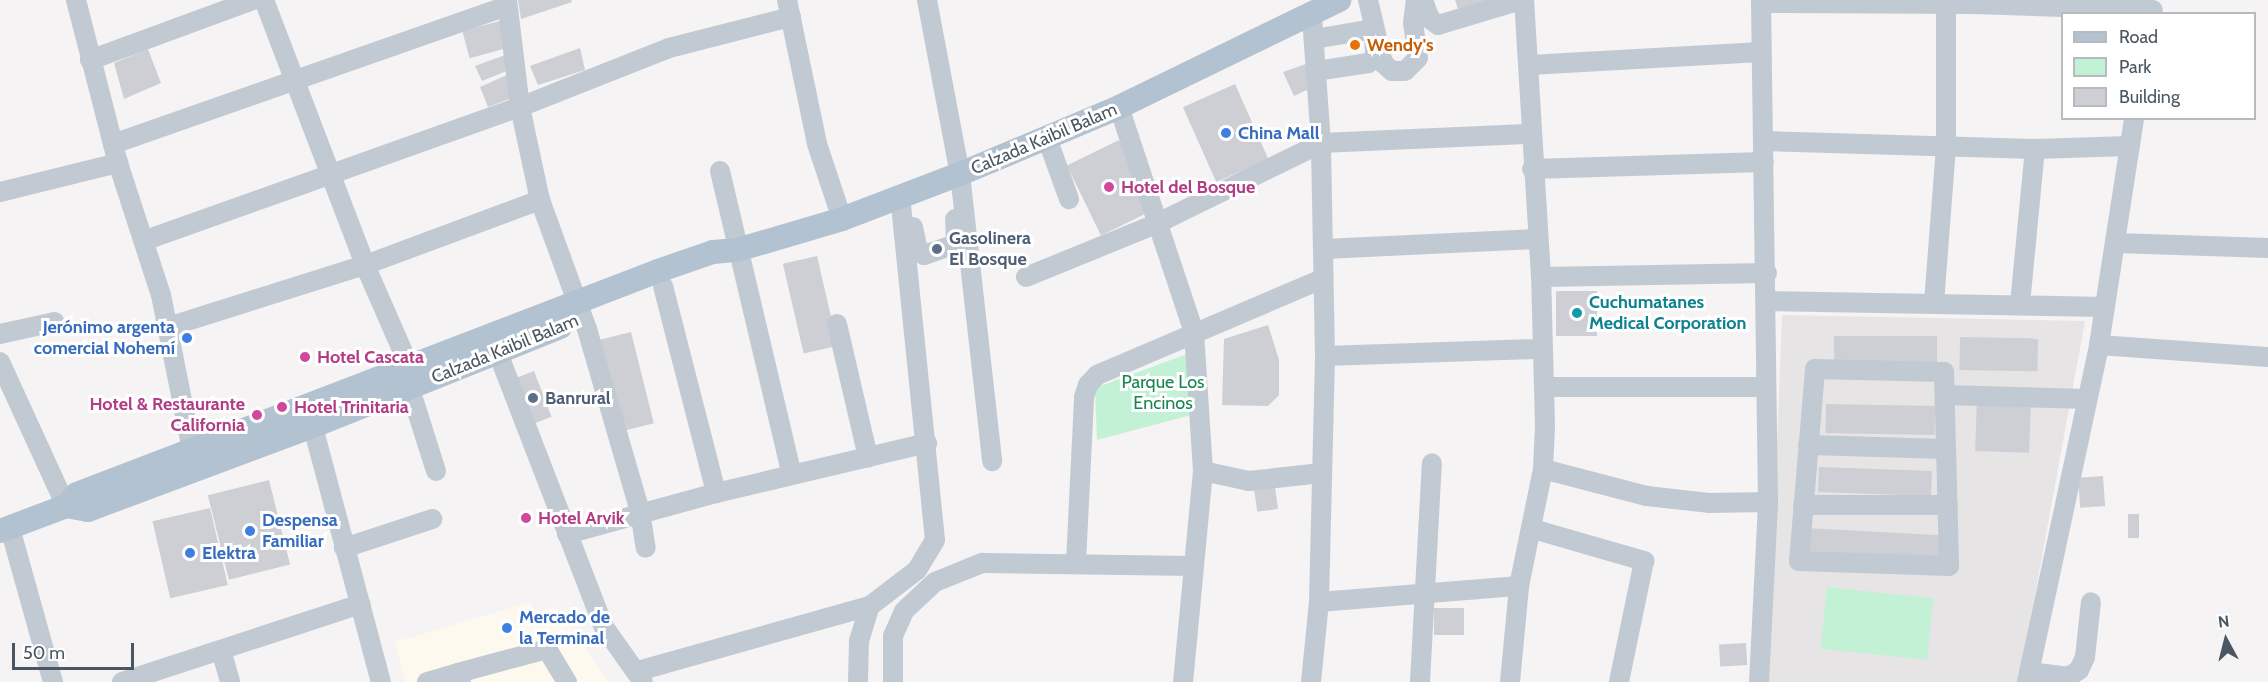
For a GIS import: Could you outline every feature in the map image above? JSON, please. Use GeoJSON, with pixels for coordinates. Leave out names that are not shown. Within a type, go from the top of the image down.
{"type":"FeatureCollection","features":[{"type":"Feature","properties":{"kind":"main road","name":"Calzada Kaibil Balam"},"geometry":{"type":"LineString","coordinates":[[66,506],[88,510],[310,417],[579,310],[713,252],[737,250],[842,219],[955,176],[1313,27],[1339,0]]}},
{"type":"Feature","properties":{"kind":"main road","name":"Calzada Kaibil Balam"},"geometry":{"type":"LineString","coordinates":[[410,378],[498,353],[579,310],[663,286],[717,266],[737,250]]}},
{"type":"Feature","properties":{"kind":"main road","name":"Calzada Kaibil Balam"},"geometry":{"type":"LineString","coordinates":[[5,530],[66,506],[77,494],[192,450],[310,417]]}},
{"type":"Feature","properties":{"kind":"street"},"geometry":{"type":"LineString","coordinates":[[76,0],[116,154],[146,240],[168,327],[192,450]]}},
{"type":"Feature","properties":{"kind":"street"},"geometry":{"type":"LineString","coordinates":[[90,60],[253,0]]}},
{"type":"Feature","properties":{"kind":"street"},"geometry":{"type":"LineString","coordinates":[[264,0],[297,80],[365,265],[410,378],[436,471]]}},
{"type":"Feature","properties":{"kind":"street"},"geometry":{"type":"LineString","coordinates":[[927,0],[955,176],[992,461]]}},
{"type":"Feature","properties":{"kind":"street"},"geometry":{"type":"LineString","coordinates":[[1368,0],[1383,63],[1392,71],[1406,70],[1418,58],[1413,23],[1416,0]]}},
{"type":"Feature","properties":{"kind":"street"},"geometry":{"type":"LineString","coordinates":[[1423,0],[1430,20],[1438,25],[1523,0],[1530,65],[1532,169],[1541,277],[1540,349],[1545,387],[1543,469],[1520,586],[1510,682]]}},
{"type":"Feature","properties":{"kind":"street"},"geometry":{"type":"LineString","coordinates":[[1759,682],[1768,502],[1767,273],[1761,1],[1973,2],[2153,8]]}},
{"type":"Feature","properties":{"kind":"street"},"geometry":{"type":"LineString","coordinates":[[0,192],[116,154],[297,80],[507,3],[520,107],[540,200],[579,310],[640,512],[646,549]]}},
{"type":"Feature","properties":{"kind":"street"},"geometry":{"type":"LineString","coordinates":[[1934,303],[1946,146],[1946,3]]}},
{"type":"Feature","properties":{"kind":"street"},"geometry":{"type":"LineString","coordinates":[[146,240],[520,107],[669,48],[789,8],[817,144],[842,219]]}},
{"type":"Feature","properties":{"kind":"street"},"geometry":{"type":"LineString","coordinates":[[1311,682],[1319,602],[1325,356],[1321,143],[1316,71],[1313,27],[1372,31],[1375,58],[1368,63],[1316,71]]}},
{"type":"Feature","properties":{"kind":"street"},"geometry":{"type":"LineString","coordinates":[[1530,65],[1761,52]]}},
{"type":"Feature","properties":{"kind":"street"},"geometry":{"type":"LineString","coordinates":[[1119,107],[1194,332],[1203,471],[1183,682]]}},
{"type":"Feature","properties":{"kind":"street"},"geometry":{"type":"LineString","coordinates":[[2091,602],[2085,657],[2079,670],[2068,677],[2028,677],[2099,345],[2134,120]]}},
{"type":"Feature","properties":{"kind":"street"},"geometry":{"type":"LineString","coordinates":[[1026,277],[1158,223],[1321,143],[1531,134]]}},
{"type":"Feature","properties":{"kind":"street"},"geometry":{"type":"LineString","coordinates":[[1047,138],[1070,199]]}},
{"type":"Feature","properties":{"kind":"street"},"geometry":{"type":"LineString","coordinates":[[1764,141],[2035,149],[2130,146]]}},
{"type":"Feature","properties":{"kind":"street"},"geometry":{"type":"LineString","coordinates":[[2019,304],[2035,149]]}},
{"type":"Feature","properties":{"kind":"street"},"geometry":{"type":"LineString","coordinates":[[1532,169],[1764,162]]}},
{"type":"Feature","properties":{"kind":"street"},"geometry":{"type":"LineString","coordinates":[[720,171],[792,475]]}},
{"type":"Feature","properties":{"kind":"street"},"geometry":{"type":"LineString","coordinates":[[905,194],[914,238],[924,255],[956,244],[960,219]]}},
{"type":"Feature","properties":{"kind":"street"},"geometry":{"type":"LineString","coordinates":[[498,353],[604,627],[640,677],[870,606],[917,570],[934,540],[905,194]]}},
{"type":"Feature","properties":{"kind":"street"},"geometry":{"type":"LineString","coordinates":[[168,327],[365,265],[540,200]]}},
{"type":"Feature","properties":{"kind":"street"},"geometry":{"type":"LineString","coordinates":[[1324,249],[1538,239]]}},
{"type":"Feature","properties":{"kind":"street"},"geometry":{"type":"LineString","coordinates":[[2116,243],[2268,248]]}},
{"type":"Feature","properties":{"kind":"street"},"geometry":{"type":"LineString","coordinates":[[1541,277],[1767,273]]}},
{"type":"Feature","properties":{"kind":"street"},"geometry":{"type":"LineString","coordinates":[[1076,563],[1084,397],[1088,385],[1097,375],[1323,279]]}},
{"type":"Feature","properties":{"kind":"street"},"geometry":{"type":"LineString","coordinates":[[663,286],[716,493]]}},
{"type":"Feature","properties":{"kind":"street"},"geometry":{"type":"LineString","coordinates":[[1767,301],[2019,304],[2105,308]]}},
{"type":"Feature","properties":{"kind":"street"},"geometry":{"type":"LineString","coordinates":[[0,334],[55,322]]}},
{"type":"Feature","properties":{"kind":"street"},"geometry":{"type":"LineString","coordinates":[[837,324],[868,457]]}},
{"type":"Feature","properties":{"kind":"street"},"geometry":{"type":"LineString","coordinates":[[2099,345],[2268,357]]}},
{"type":"Feature","properties":{"kind":"street"},"geometry":{"type":"LineString","coordinates":[[1325,356],[1540,349]]}},
{"type":"Feature","properties":{"kind":"street"},"geometry":{"type":"LineString","coordinates":[[0,362],[66,506]]}},
{"type":"Feature","properties":{"kind":"street"},"geometry":{"type":"LineString","coordinates":[[1815,369],[1944,372],[1945,395],[1949,566],[1799,561],[1815,369]]}},
{"type":"Feature","properties":{"kind":"street"},"geometry":{"type":"LineString","coordinates":[[1545,387],[1766,387]]}},
{"type":"Feature","properties":{"kind":"street"},"geometry":{"type":"LineString","coordinates":[[1945,395],[2088,399]]}},
{"type":"Feature","properties":{"kind":"street"},"geometry":{"type":"LineString","coordinates":[[310,417],[381,682]]}},
{"type":"Feature","properties":{"kind":"street"},"geometry":{"type":"LineString","coordinates":[[567,534],[640,512],[927,443]]}},
{"type":"Feature","properties":{"kind":"street"},"geometry":{"type":"LineString","coordinates":[[1809,445],[1946,449]]}},
{"type":"Feature","properties":{"kind":"street"},"geometry":{"type":"LineString","coordinates":[[1420,682],[1432,463]]}},
{"type":"Feature","properties":{"kind":"street"},"geometry":{"type":"LineString","coordinates":[[1543,469],[1647,496],[1709,503],[1768,502]]}},
{"type":"Feature","properties":{"kind":"street"},"geometry":{"type":"LineString","coordinates":[[1203,471],[1249,481],[1322,473]]}},
{"type":"Feature","properties":{"kind":"street"},"geometry":{"type":"LineString","coordinates":[[1803,504],[1948,506]]}},
{"type":"Feature","properties":{"kind":"street"},"geometry":{"type":"LineString","coordinates":[[344,548],[432,519]]}},
{"type":"Feature","properties":{"kind":"street"},"geometry":{"type":"LineString","coordinates":[[1533,529],[1644,561],[1619,682]]}},
{"type":"Feature","properties":{"kind":"street"},"geometry":{"type":"LineString","coordinates":[[5,530],[53,682]]}},
{"type":"Feature","properties":{"kind":"street"},"geometry":{"type":"LineString","coordinates":[[893,682],[893,636],[904,611],[935,582],[982,563],[1193,566]]}},
{"type":"Feature","properties":{"kind":"street"},"geometry":{"type":"LineString","coordinates":[[1319,602],[1424,597],[1520,586]]}},
{"type":"Feature","properties":{"kind":"street"},"geometry":{"type":"LineString","coordinates":[[122,682],[361,604]]}},
{"type":"Feature","properties":{"kind":"street"},"geometry":{"type":"LineString","coordinates":[[858,682],[859,641],[870,606]]}},
{"type":"Feature","properties":{"kind":"street"},"geometry":{"type":"LineString","coordinates":[[427,682],[459,678],[547,649],[567,682]]}},
{"type":"Feature","properties":{"kind":"street"},"geometry":{"type":"LineString","coordinates":[[221,650],[230,682]]}},
{"type":"Feature","properties":{"kind":"shaded area"},"geometry":{"type":"Polygon","coordinates":[[[1782,315],[2085,321],[2019,682],[1768,682],[1782,315]]]}},
{"type":"Feature","properties":{"kind":"shaded area","name":"Mercado de la Terminal"},"geometry":{"type":"Polygon","coordinates":[[[530,602],[536,614],[555,606],[609,682],[405,682],[395,642],[530,602]]]}},
{"type":"Feature","properties":{"kind":"green space","name":"Parque Los Encinos"},"geometry":{"type":"Polygon","coordinates":[[[1187,354],[1195,414],[1097,440],[1095,388],[1187,354]]]}},
{"type":"Feature","properties":{"kind":"green space"},"geometry":{"type":"Polygon","coordinates":[[[1827,587],[1933,598],[1927,660],[1821,649],[1827,587]]]}},
{"type":"Feature","properties":{"kind":"building"},"geometry":{"type":"Polygon","coordinates":[[[518,0],[571,0],[572,2],[521,19],[518,0]]]}},
{"type":"Feature","properties":{"kind":"building"},"geometry":{"type":"Polygon","coordinates":[[[1455,0],[1490,0],[1458,9],[1455,0]]]}},
{"type":"Feature","properties":{"kind":"building"},"geometry":{"type":"Polygon","coordinates":[[[500,21],[507,48],[470,58],[462,31],[500,21]]]}},
{"type":"Feature","properties":{"kind":"building"},"geometry":{"type":"Polygon","coordinates":[[[580,48],[585,70],[538,85],[530,66],[580,48]]]}},
{"type":"Feature","properties":{"kind":"building"},"geometry":{"type":"Polygon","coordinates":[[[148,49],[161,83],[124,99],[114,63],[148,49]]]}},
{"type":"Feature","properties":{"kind":"building"},"geometry":{"type":"Polygon","coordinates":[[[508,54],[511,69],[482,81],[475,66],[508,54]]]}},
{"type":"Feature","properties":{"kind":"building"},"geometry":{"type":"Polygon","coordinates":[[[1309,63],[1313,87],[1294,96],[1283,72],[1309,63]]]}},
{"type":"Feature","properties":{"kind":"building"},"geometry":{"type":"Polygon","coordinates":[[[511,73],[515,97],[488,107],[480,87],[511,73]]]}},
{"type":"Feature","properties":{"kind":"building","name":"China Mall"},"geometry":{"type":"Polygon","coordinates":[[[1235,84],[1268,159],[1216,182],[1183,107],[1235,84]]]}},
{"type":"Feature","properties":{"kind":"building","name":"Hotel del Bosque"},"geometry":{"type":"Polygon","coordinates":[[[1119,140],[1153,210],[1101,236],[1067,165],[1119,140]]]}},
{"type":"Feature","properties":{"kind":"building"},"geometry":{"type":"Polygon","coordinates":[[[817,256],[838,346],[804,354],[783,264],[817,256]]]}},
{"type":"Feature","properties":{"kind":"building","name":"Cuchumatanes Medical Corporation"},"geometry":{"type":"Polygon","coordinates":[[[1556,291],[1597,291],[1597,336],[1556,336],[1556,291]]]}},
{"type":"Feature","properties":{"kind":"building"},"geometry":{"type":"Polygon","coordinates":[[[1268,325],[1279,360],[1279,395],[1268,406],[1222,405],[1224,339],[1268,325]]]}},
{"type":"Feature","properties":{"kind":"building"},"geometry":{"type":"Polygon","coordinates":[[[631,332],[654,423],[622,431],[599,340],[631,332]]]}},
{"type":"Feature","properties":{"kind":"building"},"geometry":{"type":"Polygon","coordinates":[[[1834,336],[1937,336],[1937,365],[1834,365],[1834,336]]]}},
{"type":"Feature","properties":{"kind":"building"},"geometry":{"type":"Polygon","coordinates":[[[1960,337],[2038,338],[2037,371],[1959,370],[1960,337]]]}},
{"type":"Feature","properties":{"kind":"building","name":"Banrural"},"geometry":{"type":"Polygon","coordinates":[[[534,371],[552,417],[533,424],[515,378],[534,371]]]}},
{"type":"Feature","properties":{"kind":"building"},"geometry":{"type":"Polygon","coordinates":[[[1977,397],[2031,399],[2029,453],[1975,451],[1977,397]]]}},
{"type":"Feature","properties":{"kind":"building"},"geometry":{"type":"Polygon","coordinates":[[[1826,404],[1935,406],[1934,435],[1825,433],[1826,404]]]}},
{"type":"Feature","properties":{"kind":"building"},"geometry":{"type":"Polygon","coordinates":[[[1819,467],[1932,471],[1931,496],[1818,492],[1819,467]]]}},
{"type":"Feature","properties":{"kind":"building"},"geometry":{"type":"Polygon","coordinates":[[[2103,476],[2105,506],[2080,508],[2078,478],[2103,476]]]}},
{"type":"Feature","properties":{"kind":"building","name":"Despensa Familiar"},"geometry":{"type":"Polygon","coordinates":[[[269,480],[290,564],[229,580],[208,495],[269,480]]]}},
{"type":"Feature","properties":{"kind":"building"},"geometry":{"type":"Polygon","coordinates":[[[1275,487],[1278,509],[1257,512],[1254,490],[1275,487]]]}},
{"type":"Feature","properties":{"kind":"building","name":"Elektra"},"geometry":{"type":"Polygon","coordinates":[[[210,508],[228,585],[170,598],[153,521],[210,508]]]}},
{"type":"Feature","properties":{"kind":"building"},"geometry":{"type":"Polygon","coordinates":[[[2128,514],[2139,514],[2139,538],[2128,538],[2128,514]]]}},
{"type":"Feature","properties":{"kind":"building"},"geometry":{"type":"Polygon","coordinates":[[[1805,528],[1946,535],[1945,558],[1804,551],[1805,528]]]}},
{"type":"Feature","properties":{"kind":"building"},"geometry":{"type":"Polygon","coordinates":[[[1434,608],[1464,608],[1464,635],[1434,635],[1434,608]]]}},
{"type":"Feature","properties":{"kind":"building"},"geometry":{"type":"Polygon","coordinates":[[[1746,643],[1747,665],[1720,666],[1719,644],[1746,643]]]}},
{"type":"Feature","properties":{"kind":"place","name":"Wendy's"},"geometry":{"type":"Point","coordinates":[1355,45]}},
{"type":"Feature","properties":{"kind":"place","name":"China Mall"},"geometry":{"type":"Point","coordinates":[1226,133]}},
{"type":"Feature","properties":{"kind":"place","name":"Hotel del Bosque"},"geometry":{"type":"Point","coordinates":[1109,187]}},
{"type":"Feature","properties":{"kind":"place","name":"Gasolinera El Bosque"},"geometry":{"type":"Point","coordinates":[937,249]}},
{"type":"Feature","properties":{"kind":"place","name":"Cuchumatanes Medical Corporation"},"geometry":{"type":"Point","coordinates":[1577,313]}},
{"type":"Feature","properties":{"kind":"place","name":"Jerónimo argenta comercial Nohemí"},"geometry":{"type":"Point","coordinates":[187,338]}},
{"type":"Feature","properties":{"kind":"place","name":"Hotel Cascata"},"geometry":{"type":"Point","coordinates":[305,357]}},
{"type":"Feature","properties":{"kind":"place","name":"Banrural"},"geometry":{"type":"Point","coordinates":[533,398]}},
{"type":"Feature","properties":{"kind":"place","name":"Hotel Trinitaria"},"geometry":{"type":"Point","coordinates":[282,407]}},
{"type":"Feature","properties":{"kind":"place","name":"Hotel & Restaurante California"},"geometry":{"type":"Point","coordinates":[257,415]}},
{"type":"Feature","properties":{"kind":"place","name":"Hotel Arvik"},"geometry":{"type":"Point","coordinates":[526,518]}},
{"type":"Feature","properties":{"kind":"place","name":"Despensa Familiar"},"geometry":{"type":"Point","coordinates":[250,531]}},
{"type":"Feature","properties":{"kind":"place","name":"Elektra"},"geometry":{"type":"Point","coordinates":[190,553]}},
{"type":"Feature","properties":{"kind":"place","name":"Mercado de la Terminal"},"geometry":{"type":"Point","coordinates":[507,628]}}]}
